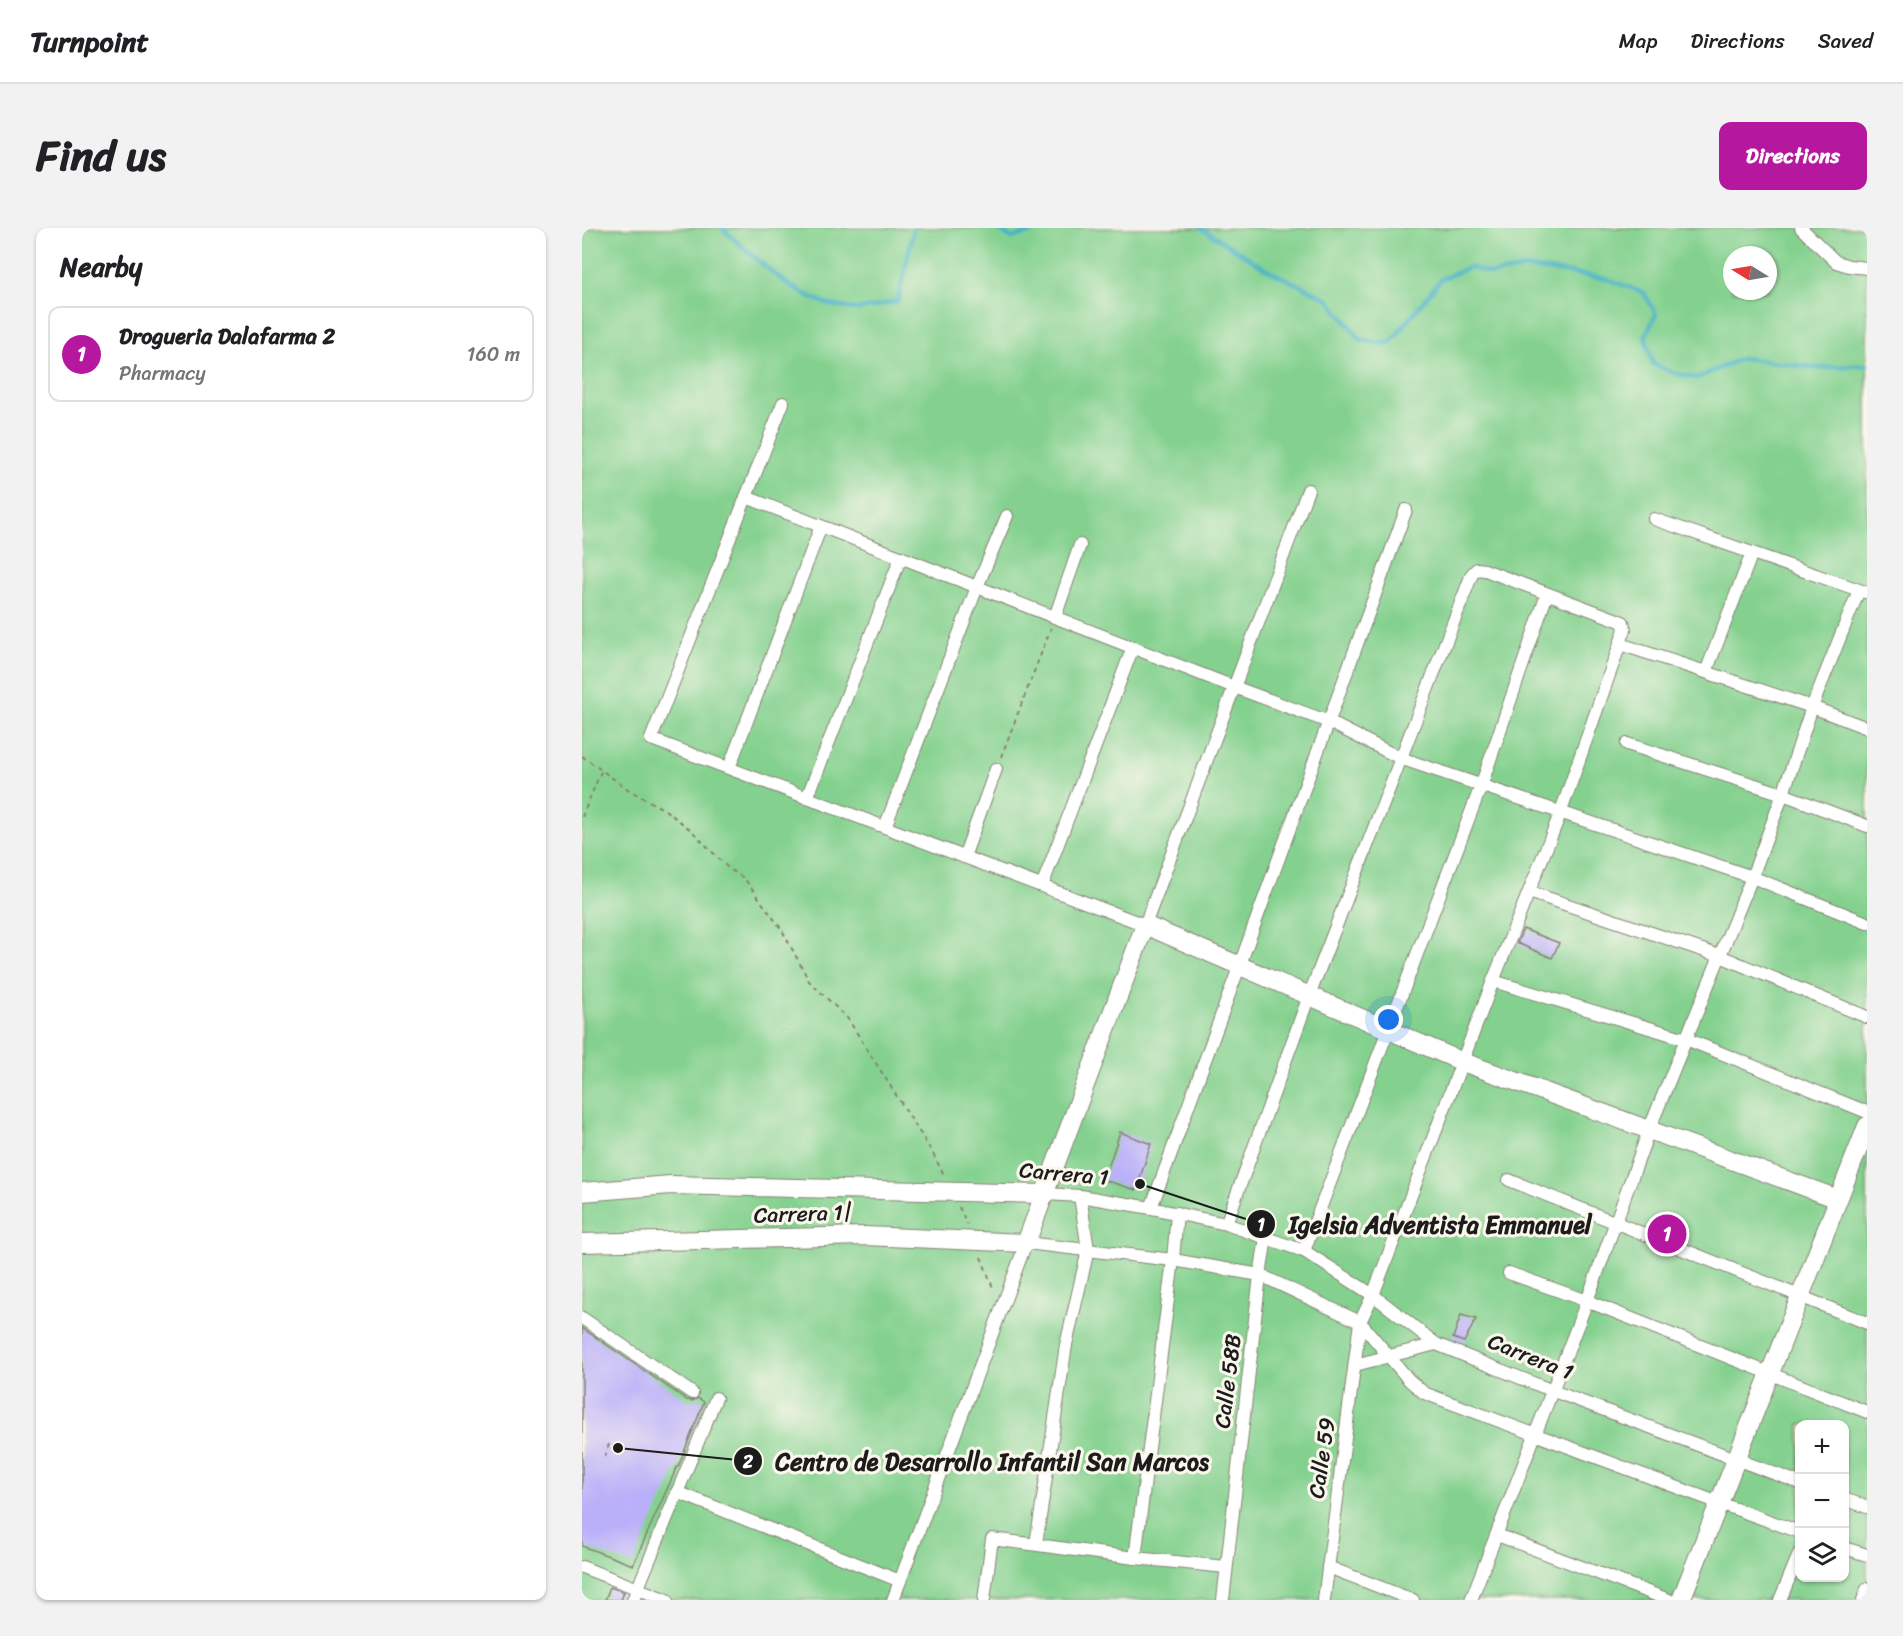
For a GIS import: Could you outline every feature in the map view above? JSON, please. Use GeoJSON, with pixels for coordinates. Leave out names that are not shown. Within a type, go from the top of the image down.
{"type":"FeatureCollection","features":[{"type":"Feature","properties":{"kind":"street"},"geometry":{"type":"LineString","coordinates":[[1801,228],[1836,262],[1867,268]]}},
{"type":"Feature","properties":{"kind":"street"},"geometry":{"type":"LineString","coordinates":[[783,404],[651,739],[1145,925],[1463,1062],[1838,1199]]}},
{"type":"Feature","properties":{"kind":"street"},"geometry":{"type":"LineString","coordinates":[[893,1600],[1308,490]]}},
{"type":"Feature","properties":{"kind":"street"},"geometry":{"type":"LineString","coordinates":[[746,497],[1329,722],[1400,758],[1560,814],[1752,877],[1867,923]]}},
{"type":"Feature","properties":{"kind":"street"},"geometry":{"type":"LineString","coordinates":[[1151,1208],[1406,510]]}},
{"type":"Feature","properties":{"kind":"street"},"geometry":{"type":"LineString","coordinates":[[885,827],[1006,516]]}},
{"type":"Feature","properties":{"kind":"street"},"geometry":{"type":"LineString","coordinates":[[1471,1600],[1553,1391],[1649,1130],[1752,877],[1812,707],[1863,592],[1654,519]]}},
{"type":"Feature","properties":{"kind":"street"},"geometry":{"type":"LineString","coordinates":[[729,768],[821,526]]}},
{"type":"Feature","properties":{"kind":"street"},"geometry":{"type":"LineString","coordinates":[[1055,617],[1080,545]]}},
{"type":"Feature","properties":{"kind":"street"},"geometry":{"type":"LineString","coordinates":[[1706,672],[1752,553]]}},
{"type":"Feature","properties":{"kind":"street"},"geometry":{"type":"LineString","coordinates":[[807,798],[901,557]]}},
{"type":"Feature","properties":{"kind":"street"},"geometry":{"type":"LineString","coordinates":[[1226,1224],[1309,996],[1400,758],[1472,574],[1477,569],[1623,622],[1625,629],[1620,644],[1812,707],[1867,728]]}},
{"type":"Feature","properties":{"kind":"street"},"geometry":{"type":"LineString","coordinates":[[1304,1251],[1481,786],[1547,594]]}},
{"type":"Feature","properties":{"kind":"street","name":"Calle 59"},"geometry":{"type":"LineString","coordinates":[[1324,1600],[1360,1322],[1373,1295],[1493,981],[1560,814],[1620,644]]}},
{"type":"Feature","properties":{"kind":"street"},"geometry":{"type":"LineString","coordinates":[[1042,886],[1133,647]]}},
{"type":"Feature","properties":{"kind":"street"},"geometry":{"type":"LineString","coordinates":[[1626,744],[1783,794],[1867,826]]}},
{"type":"Feature","properties":{"kind":"street"},"geometry":{"type":"LineString","coordinates":[[964,857],[996,769]]}},
{"type":"Feature","properties":{"kind":"street"},"geometry":{"type":"LineString","coordinates":[[1529,892],[1719,956],[1867,1017]]}},
{"type":"Feature","properties":{"kind":"street"},"geometry":{"type":"LineString","coordinates":[[1493,981],[1686,1040],[1867,1112]]}},
{"type":"Feature","properties":{"kind":"street"},"geometry":{"type":"LineString","coordinates":[[1681,1600],[1838,1199],[1862,1153],[1867,1126]]}},
{"type":"Feature","properties":{"kind":"street"},"geometry":{"type":"LineString","coordinates":[[1509,1180],[1867,1323]]}},
{"type":"Feature","properties":{"kind":"street","name":"Carrera 1"},"geometry":{"type":"LineString","coordinates":[[582,1192],[671,1185],[1045,1194],[1080,1196],[1226,1224],[1304,1251],[1373,1295],[1436,1344],[1553,1391],[1795,1481]]}},
{"type":"Feature","properties":{"kind":"street"},"geometry":{"type":"LineString","coordinates":[[1035,1544],[1066,1345],[1088,1250],[1080,1196]]}},
{"type":"Feature","properties":{"kind":"street"},"geometry":{"type":"LineString","coordinates":[[1135,1558],[1177,1213]]}},
{"type":"Feature","properties":{"kind":"street","name":"Carrera 1|"},"geometry":{"type":"LineString","coordinates":[[582,1244],[865,1236],[1026,1244]]}},
{"type":"Feature","properties":{"kind":"street","name":"Calle 58B"},"geometry":{"type":"LineString","coordinates":[[1223,1600],[1266,1238]]}},
{"type":"Feature","properties":{"kind":"street"},"geometry":{"type":"LineString","coordinates":[[1026,1244],[1173,1260],[1260,1275],[1360,1322],[1409,1380],[1424,1392],[1795,1530]]}},
{"type":"Feature","properties":{"kind":"street"},"geometry":{"type":"LineString","coordinates":[[1509,1273],[1587,1301],[1867,1412]]}},
{"type":"Feature","properties":{"kind":"street"},"geometry":{"type":"LineString","coordinates":[[582,1317],[692,1393]]}},
{"type":"Feature","properties":{"kind":"street"},"geometry":{"type":"LineString","coordinates":[[1355,1365],[1436,1344]]}},
{"type":"Feature","properties":{"kind":"street"},"geometry":{"type":"LineString","coordinates":[[635,1595],[716,1398]]}},
{"type":"Feature","properties":{"kind":"street"},"geometry":{"type":"LineString","coordinates":[[677,1492],[900,1581]]}},
{"type":"Feature","properties":{"kind":"street"},"geometry":{"type":"LineString","coordinates":[[1849,1500],[1867,1507]]}},
{"type":"Feature","properties":{"kind":"street"},"geometry":{"type":"LineString","coordinates":[[1497,1535],[1669,1600]]}},
{"type":"Feature","properties":{"kind":"street"},"geometry":{"type":"LineString","coordinates":[[984,1600],[992,1539],[1135,1558],[1226,1567]]}},
{"type":"Feature","properties":{"kind":"street"},"geometry":{"type":"LineString","coordinates":[[1849,1549],[1867,1556]]}},
{"type":"Feature","properties":{"kind":"street"},"geometry":{"type":"LineString","coordinates":[[1780,1600],[1795,1564]]}},
{"type":"Feature","properties":{"kind":"street"},"geometry":{"type":"LineString","coordinates":[[582,1567],[635,1595],[668,1600]]}},
{"type":"Feature","properties":{"kind":"street"},"geometry":{"type":"LineString","coordinates":[[1328,1567],[1413,1600]]}},
{"type":"Feature","properties":{"kind":"street"},"geometry":{"type":"LineString","coordinates":[[1863,1600],[1867,1589]]}},
{"type":"Feature","properties":{"kind":"path"},"geometry":{"type":"LineString","coordinates":[[996,769],[1055,617]]}},
{"type":"Feature","properties":{"kind":"path"},"geometry":{"type":"LineString","coordinates":[[582,756],[629,790],[665,810],[691,830],[729,869],[744,878],[782,930],[809,981],[848,1019],[932,1152],[1003,1306]]}},
{"type":"Feature","properties":{"kind":"path"},"geometry":{"type":"LineString","coordinates":[[582,817],[602,770]]}},
{"type":"Feature","properties":{"kind":"path"},"geometry":{"type":"LineString","coordinates":[[605,1457],[610,1442]]}},
{"type":"Feature","properties":{"kind":"green space"},"geometry":{"type":"Polygon","coordinates":[[[582,228],[1867,228],[1867,1600],[582,1600],[582,228]]]}},
{"type":"Feature","properties":{"kind":"building"},"geometry":{"type":"Polygon","coordinates":[[[1523,929],[1559,943],[1552,958],[1517,943],[1523,929]]]}},
{"type":"Feature","properties":{"kind":"building"},"geometry":{"type":"Polygon","coordinates":[[[1120,1132],[1151,1144],[1136,1190],[1104,1180],[1120,1132]]]}},
{"type":"Feature","properties":{"kind":"building"},"geometry":{"type":"Polygon","coordinates":[[[1461,1315],[1476,1319],[1464,1342],[1453,1338],[1461,1315]]]}},
{"type":"Feature","properties":{"kind":"building"},"geometry":{"type":"Polygon","coordinates":[[[582,1328],[687,1400],[692,1401],[698,1398],[704,1402],[678,1467],[633,1565],[582,1546],[582,1328]]]}},
{"type":"Feature","properties":{"kind":"building"},"geometry":{"type":"Polygon","coordinates":[[[610,1587],[624,1592],[621,1600],[605,1600],[610,1587]]]}},
{"type":"Feature","properties":{"kind":"waterway"},"geometry":{"type":"LineString","coordinates":[[722,228],[783,281],[801,292],[837,306],[857,309],[898,301],[914,228]]}},
{"type":"Feature","properties":{"kind":"waterway"},"geometry":{"type":"LineString","coordinates":[[996,228],[1012,238],[1045,228]]}},
{"type":"Feature","properties":{"kind":"waterway"},"geometry":{"type":"LineString","coordinates":[[1201,228],[1268,270],[1328,299],[1361,340],[1389,344],[1441,279],[1470,267],[1491,274],[1527,268],[1607,279],[1644,293],[1656,314],[1645,337],[1653,364],[1674,373],[1697,378],[1743,358],[1818,368],[1867,365]]}},
{"type":"Feature","properties":{"kind":"place","name":"Igelsia Adventista Emmanuel"},"geometry":{"type":"Point","coordinates":[1140,1184]}},
{"type":"Feature","properties":{"kind":"place","name":"Drogueria Dalafarma 2"},"geometry":{"type":"Point","coordinates":[1667,1234]}},
{"type":"Feature","properties":{"kind":"place","name":"Centro de Desarrollo Infantil San Marcos"},"geometry":{"type":"Point","coordinates":[618,1448]}}]}
